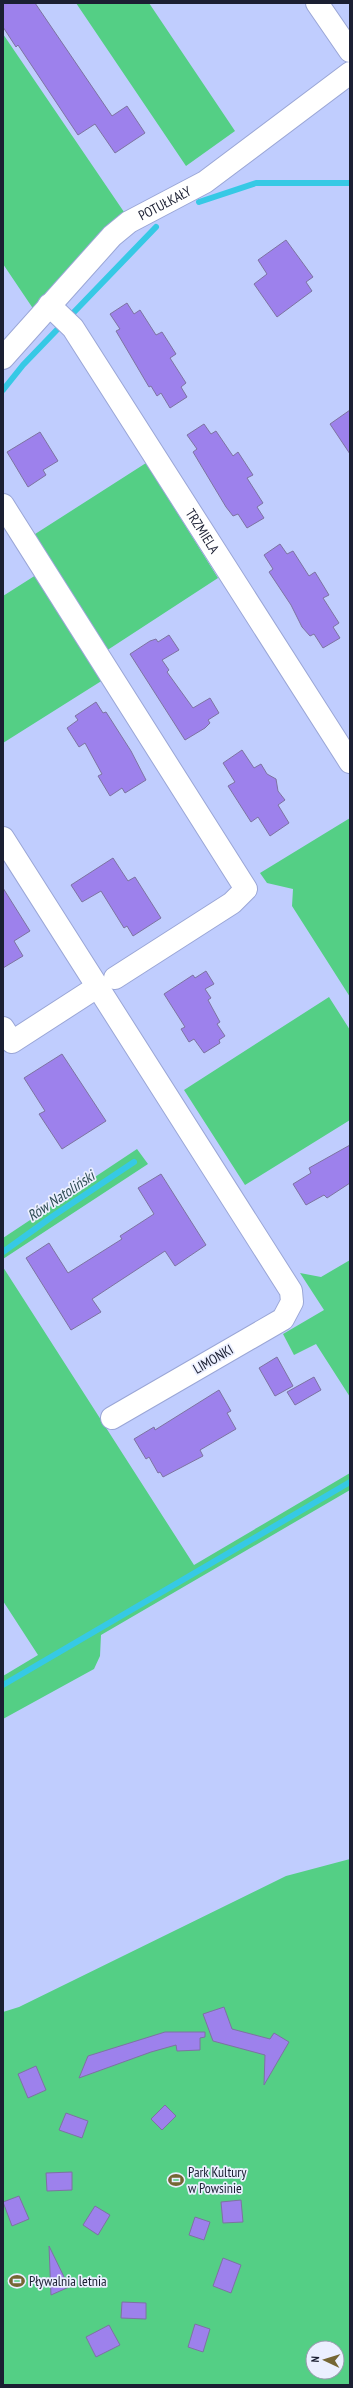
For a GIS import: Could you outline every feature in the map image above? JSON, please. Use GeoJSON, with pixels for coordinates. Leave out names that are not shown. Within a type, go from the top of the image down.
{"type":"FeatureCollection","features":[{"type":"Feature","properties":{"kind":"street"},"geometry":{"type":"LineString","coordinates":[[317,3],[350,51]]}},
{"type":"Feature","properties":{"kind":"street","name":"POTUŁKAŁY"},"geometry":{"type":"LineString","coordinates":[[3,358],[60,315],[112,236],[129,222],[205,182],[350,73]]}},
{"type":"Feature","properties":{"kind":"street","name":"TRZMIELA"},"geometry":{"type":"LineString","coordinates":[[60,315],[350,762]]}},
{"type":"Feature","properties":{"kind":"street"},"geometry":{"type":"LineString","coordinates":[[3,505],[246,889],[232,903],[12,1042],[3,1028]]}},
{"type":"Feature","properties":{"kind":"street"},"geometry":{"type":"LineString","coordinates":[[3,838],[106,982]]}},
{"type":"Feature","properties":{"kind":"street","name":"LIMONKI"},"geometry":{"type":"LineString","coordinates":[[106,982],[289,1285],[292,1302],[283,1319],[112,1418]]}},
{"type":"Feature","properties":{"kind":"green space"},"geometry":{"type":"Polygon","coordinates":[[[76,3],[149,3],[235,131],[186,166],[76,3]]]}},
{"type":"Feature","properties":{"kind":"green space"},"geometry":{"type":"Polygon","coordinates":[[[3,34],[124,212],[34,310],[3,264],[3,34]]]}},
{"type":"Feature","properties":{"kind":"green space"},"geometry":{"type":"Polygon","coordinates":[[[146,463],[218,578],[106,651],[32,536],[146,463]]]}},
{"type":"Feature","properties":{"kind":"green space"},"geometry":{"type":"Polygon","coordinates":[[[36,575],[103,680],[3,743],[3,596],[36,575]]]}},
{"type":"Feature","properties":{"kind":"green space"},"geometry":{"type":"Polygon","coordinates":[[[350,818],[350,997],[292,906],[293,889],[267,883],[260,873],[350,818]]]}},
{"type":"Feature","properties":{"kind":"green space"},"geometry":{"type":"Polygon","coordinates":[[[329,997],[350,1030],[350,1120],[245,1185],[184,1090],[329,997]]]}},
{"type":"Feature","properties":{"kind":"green space"},"geometry":{"type":"Polygon","coordinates":[[[137,1149],[148,1164],[3,1259],[3,1238],[137,1149]]]}},
{"type":"Feature","properties":{"kind":"green space"},"geometry":{"type":"Polygon","coordinates":[[[350,1260],[350,1397],[316,1344],[294,1355],[283,1334],[324,1310],[300,1273],[321,1277],[350,1260]]]}},
{"type":"Feature","properties":{"kind":"green space"},"geometry":{"type":"Polygon","coordinates":[[[3,1267],[194,1565],[350,1473],[350,1490],[101,1635],[100,1656],[94,1669],[3,1719],[3,1676],[38,1655],[3,1601],[3,1267]]]}},
{"type":"Feature","properties":{"kind":"green space","name":"Park Kultury w Powsinie"},"geometry":{"type":"Polygon","coordinates":[[[350,1859],[350,2385],[3,2385],[3,2012],[19,2007],[286,1876],[350,1859]]]}},
{"type":"Feature","properties":{"kind":"building"},"geometry":{"type":"Polygon","coordinates":[[[3,3],[35,3],[112,116],[127,106],[145,133],[115,153],[95,124],[78,135],[18,45],[16,47],[3,27],[3,3]]]}},
{"type":"Feature","properties":{"kind":"building"},"geometry":{"type":"Polygon","coordinates":[[[286,240],[313,277],[306,282],[312,291],[277,317],[254,284],[267,274],[258,260],[286,240]]]}},
{"type":"Feature","properties":{"kind":"building"},"geometry":{"type":"Polygon","coordinates":[[[127,303],[134,314],[140,310],[156,335],[162,332],[176,354],[170,358],[186,383],[181,387],[187,397],[170,408],[161,393],[157,396],[151,386],[149,387],[116,331],[120,329],[110,314],[127,303]]]}},
{"type":"Feature","properties":{"kind":"building"},"geometry":{"type":"Polygon","coordinates":[[[350,410],[350,454],[330,424],[350,410]]]}},
{"type":"Feature","properties":{"kind":"building"},"geometry":{"type":"Polygon","coordinates":[[[204,424],[211,434],[216,431],[233,456],[238,452],[253,475],[247,478],[263,503],[257,507],[264,518],[247,528],[238,514],[233,516],[226,507],[193,452],[197,449],[187,435],[204,424]]]}},
{"type":"Feature","properties":{"kind":"building"},"geometry":{"type":"Polygon","coordinates":[[[40,432],[58,461],[43,470],[46,475],[28,487],[7,452],[40,432]]]}},
{"type":"Feature","properties":{"kind":"building"},"geometry":{"type":"Polygon","coordinates":[[[280,544],[287,554],[293,551],[309,576],[315,572],[329,595],[323,598],[339,623],[333,627],[340,638],[323,648],[314,634],[310,636],[302,627],[291,605],[269,572],[273,569],[264,555],[280,544]]]}},
{"type":"Feature","properties":{"kind":"building"},"geometry":{"type":"Polygon","coordinates":[[[169,635],[179,650],[162,660],[169,670],[167,672],[193,708],[210,698],[219,713],[208,720],[210,723],[205,728],[185,740],[130,654],[150,641],[156,639],[158,642],[169,635]]]}},
{"type":"Feature","properties":{"kind":"building"},"geometry":{"type":"Polygon","coordinates":[[[96,702],[103,713],[106,712],[131,751],[146,780],[125,793],[122,788],[110,796],[98,776],[102,774],[85,743],[79,747],[67,728],[78,720],[75,716],[96,702]]]}},
{"type":"Feature","properties":{"kind":"building"},"geometry":{"type":"Polygon","coordinates":[[[242,750],[254,768],[261,764],[267,774],[276,779],[278,791],[285,800],[278,805],[289,823],[270,836],[258,817],[251,822],[228,786],[235,782],[223,763],[242,750]]]}},
{"type":"Feature","properties":{"kind":"building"},"geometry":{"type":"Polygon","coordinates":[[[113,858],[128,881],[135,877],[161,918],[133,936],[127,926],[124,928],[101,891],[82,902],[71,885],[113,858]]]}},
{"type":"Feature","properties":{"kind":"building"},"geometry":{"type":"Polygon","coordinates":[[[3,888],[30,931],[14,941],[23,956],[3,968],[3,888]]]}},
{"type":"Feature","properties":{"kind":"building"},"geometry":{"type":"Polygon","coordinates":[[[206,971],[214,984],[205,989],[211,998],[208,1000],[220,1022],[217,1024],[225,1036],[219,1040],[220,1043],[204,1053],[194,1039],[189,1042],[181,1029],[185,1027],[164,994],[193,975],[195,978],[206,971]]]}},
{"type":"Feature","properties":{"kind":"building"},"geometry":{"type":"Polygon","coordinates":[[[62,1054],[106,1121],[62,1149],[39,1114],[45,1111],[24,1078],[62,1054]]]}},
{"type":"Feature","properties":{"kind":"building"},"geometry":{"type":"Polygon","coordinates":[[[350,1145],[350,1183],[327,1198],[324,1195],[306,1205],[293,1184],[311,1173],[309,1168],[350,1145]]]}},
{"type":"Feature","properties":{"kind":"building"},"geometry":{"type":"Polygon","coordinates":[[[161,1174],[206,1245],[175,1266],[165,1251],[92,1299],[101,1312],[71,1330],[26,1258],[49,1243],[68,1273],[122,1239],[120,1236],[154,1214],[138,1188],[161,1174]]]}},
{"type":"Feature","properties":{"kind":"building"},"geometry":{"type":"Polygon","coordinates":[[[277,1357],[293,1386],[275,1396],[259,1368],[277,1357]]]}},
{"type":"Feature","properties":{"kind":"building"},"geometry":{"type":"Polygon","coordinates":[[[314,1377],[321,1390],[295,1405],[287,1392],[314,1377]]]}},
{"type":"Feature","properties":{"kind":"building"},"geometry":{"type":"Polygon","coordinates":[[[219,1390],[231,1411],[227,1413],[236,1429],[200,1450],[203,1456],[163,1477],[160,1472],[158,1473],[149,1457],[146,1459],[134,1439],[154,1427],[155,1430],[219,1390]]]}},
{"type":"Feature","properties":{"kind":"building"},"geometry":{"type":"Polygon","coordinates":[[[224,2007],[232,2029],[270,2039],[274,2033],[289,2042],[264,2085],[265,2055],[213,2041],[203,2014],[224,2007]]]}},
{"type":"Feature","properties":{"kind":"building"},"geometry":{"type":"Polygon","coordinates":[[[165,2032],[205,2032],[205,2037],[200,2038],[200,2050],[177,2051],[176,2045],[151,2052],[79,2078],[88,2056],[165,2032]]]}},
{"type":"Feature","properties":{"kind":"building"},"geometry":{"type":"Polygon","coordinates":[[[36,2066],[46,2090],[28,2098],[18,2074],[36,2066]]]}},
{"type":"Feature","properties":{"kind":"building"},"geometry":{"type":"Polygon","coordinates":[[[165,2105],[176,2116],[162,2130],[151,2119],[165,2105]]]}},
{"type":"Feature","properties":{"kind":"building"},"geometry":{"type":"Polygon","coordinates":[[[66,2113],[88,2121],[82,2138],[59,2130],[66,2113]]]}},
{"type":"Feature","properties":{"kind":"building"},"geometry":{"type":"Polygon","coordinates":[[[72,2172],[72,2190],[47,2191],[46,2173],[72,2172]]]}},
{"type":"Feature","properties":{"kind":"building"},"geometry":{"type":"Polygon","coordinates":[[[19,2196],[29,2219],[12,2226],[3,2202],[19,2196]]]}},
{"type":"Feature","properties":{"kind":"building"},"geometry":{"type":"Polygon","coordinates":[[[241,2200],[243,2222],[223,2223],[221,2202],[241,2200]]]}},
{"type":"Feature","properties":{"kind":"building"},"geometry":{"type":"Polygon","coordinates":[[[95,2206],[110,2215],[98,2235],[83,2225],[95,2206]]]}},
{"type":"Feature","properties":{"kind":"building"},"geometry":{"type":"Polygon","coordinates":[[[195,2217],[210,2222],[204,2240],[189,2235],[195,2217]]]}},
{"type":"Feature","properties":{"kind":"building"},"geometry":{"type":"Polygon","coordinates":[[[49,2246],[69,2287],[51,2295],[49,2246]]]}},
{"type":"Feature","properties":{"kind":"building"},"geometry":{"type":"Polygon","coordinates":[[[223,2258],[241,2265],[231,2293],[213,2286],[223,2258]]]}},
{"type":"Feature","properties":{"kind":"building"},"geometry":{"type":"Polygon","coordinates":[[[122,2302],[146,2303],[146,2319],[121,2318],[122,2302]]]}},
{"type":"Feature","properties":{"kind":"building"},"geometry":{"type":"Polygon","coordinates":[[[195,2324],[210,2329],[203,2352],[188,2347],[195,2324]]]}},
{"type":"Feature","properties":{"kind":"building"},"geometry":{"type":"Polygon","coordinates":[[[109,2325],[120,2345],[96,2357],[86,2337],[109,2325]]]}},
{"type":"Feature","properties":{"kind":"waterway"},"geometry":{"type":"LineString","coordinates":[[199,202],[256,183],[350,183]]}},
{"type":"Feature","properties":{"kind":"waterway"},"geometry":{"type":"LineString","coordinates":[[3,390],[23,365],[156,227]]}},
{"type":"Feature","properties":{"kind":"waterway","name":"Rów Natoliński"},"geometry":{"type":"LineString","coordinates":[[3,1252],[53,1216],[134,1162]]}},
{"type":"Feature","properties":{"kind":"waterway"},"geometry":{"type":"LineString","coordinates":[[3,1685],[350,1482]]}},
{"type":"Feature","properties":{"kind":"place","name":"Park Kultury w Powsinie"},"geometry":{"type":"Point","coordinates":[176,2180]}},
{"type":"Feature","properties":{"kind":"place","name":"Pływalnia letnia"},"geometry":{"type":"Point","coordinates":[17,2281]}}]}
